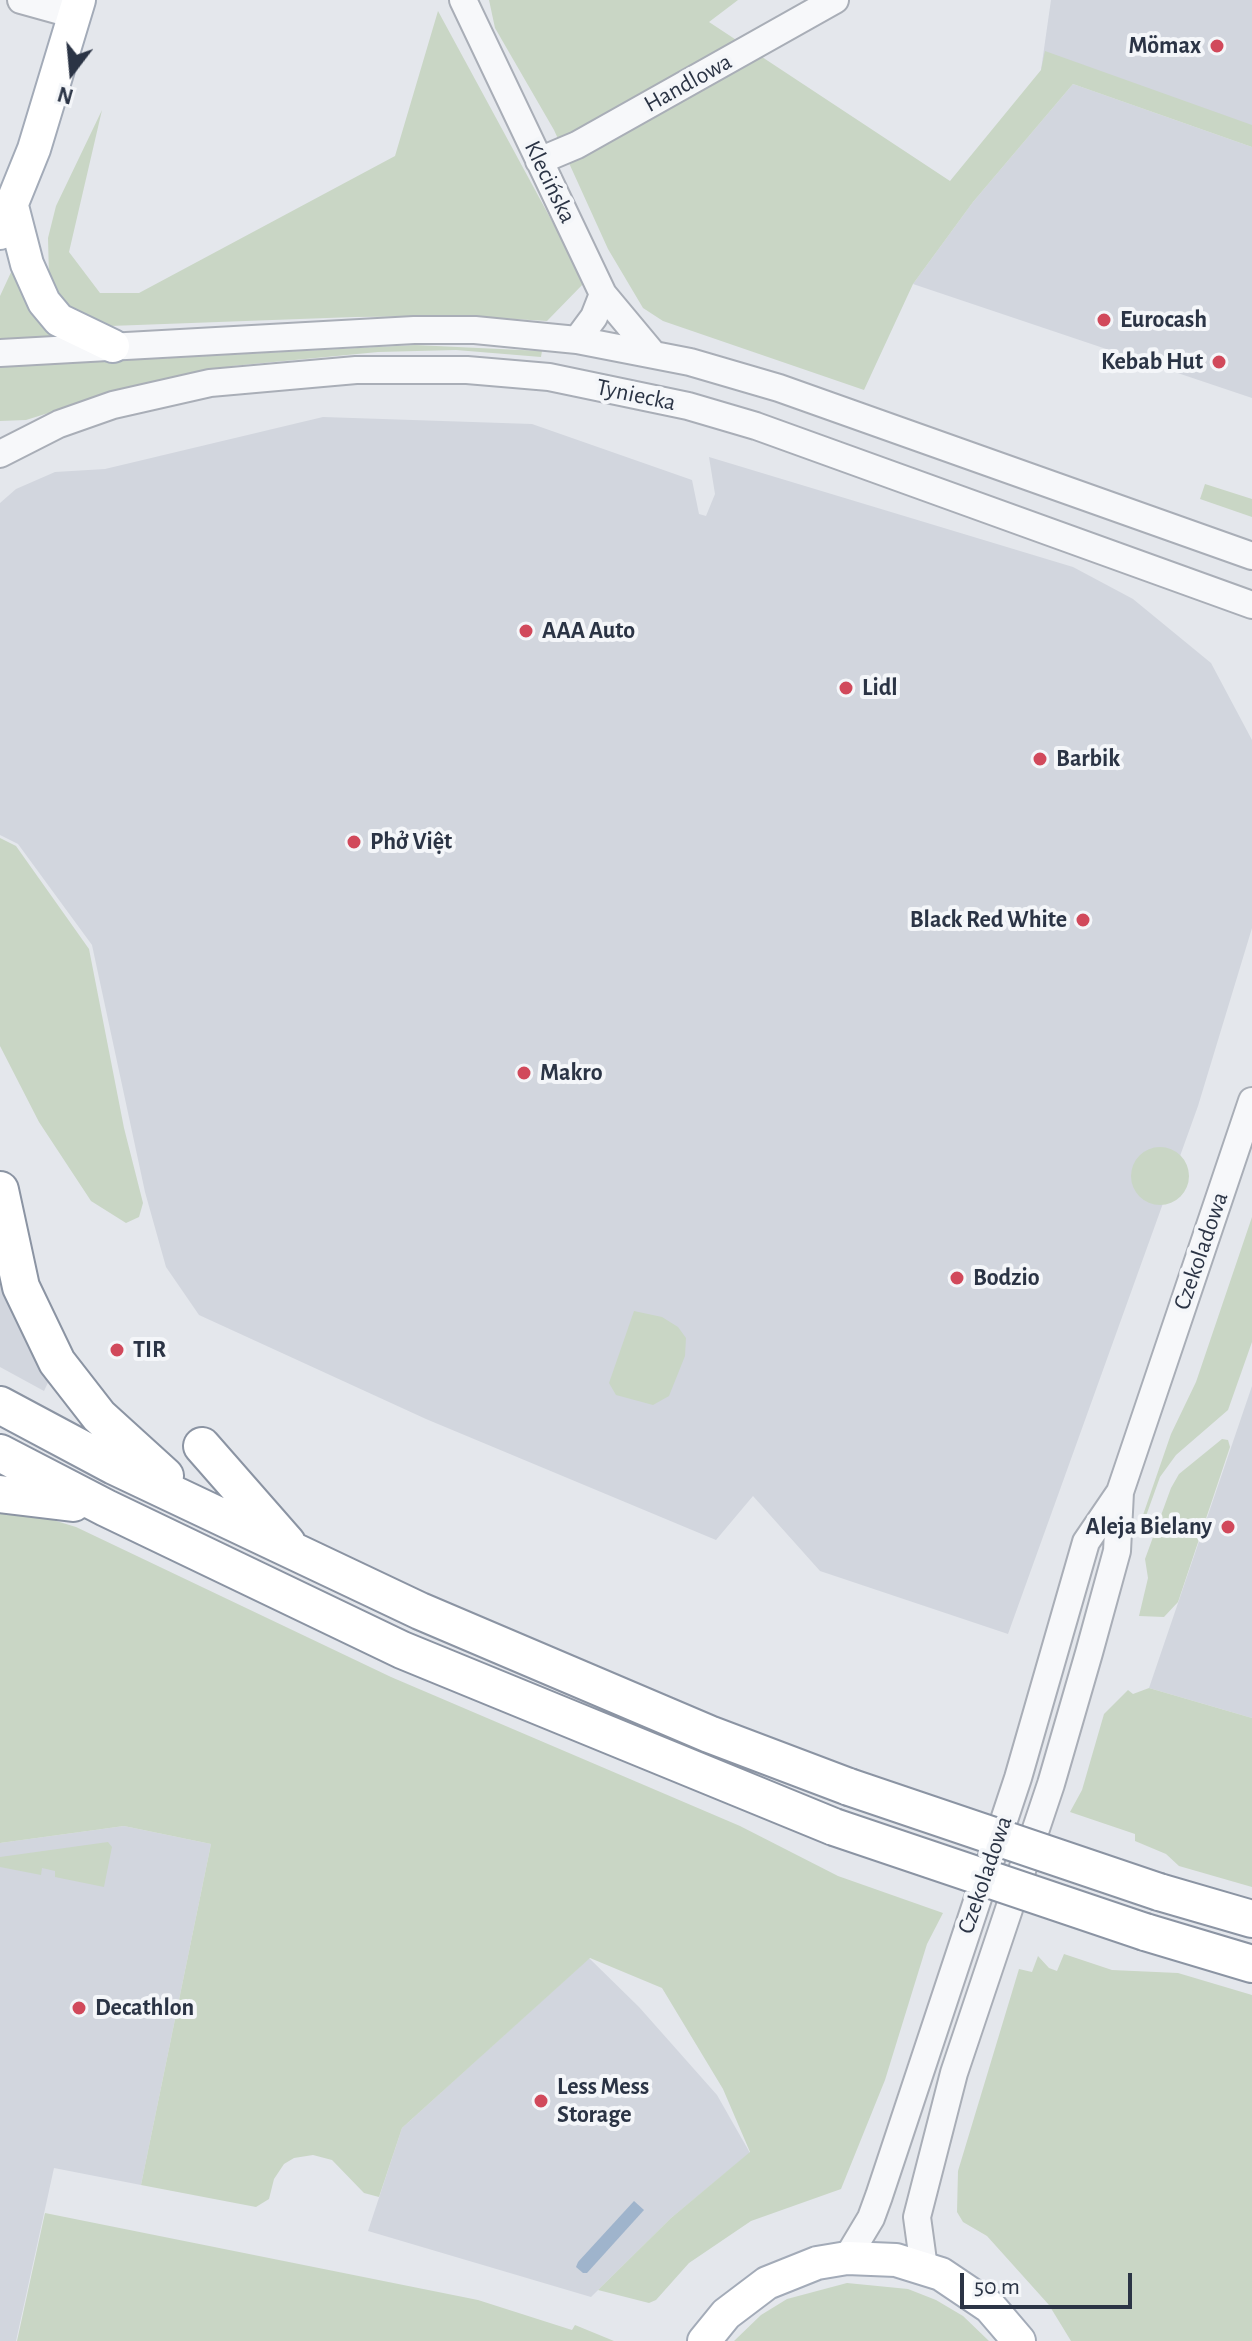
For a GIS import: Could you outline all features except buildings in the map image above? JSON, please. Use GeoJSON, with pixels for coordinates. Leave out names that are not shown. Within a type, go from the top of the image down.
{"type":"FeatureCollection","features":[{"type":"Feature","properties":{"kind":"highway"},"geometry":{"type":"LineString","coordinates":[[0,1190],[21,1287],[64,1374],[99,1416],[147,1462],[242,1528]]}},
{"type":"Feature","properties":{"kind":"highway"},"geometry":{"type":"LineString","coordinates":[[0,1405],[299,1556],[562,1674],[849,1787],[1159,1892],[1252,1919]]}},
{"type":"Feature","properties":{"kind":"highway"},"geometry":{"type":"LineString","coordinates":[[202,1446],[299,1556]]}},
{"type":"Feature","properties":{"kind":"highway"},"geometry":{"type":"LineString","coordinates":[[0,1453],[106,1508],[402,1650],[834,1827],[1145,1932],[1252,1964]]}},
{"type":"Feature","properties":{"kind":"highway"},"geometry":{"type":"LineString","coordinates":[[0,1494],[106,1508]]}},
{"type":"Feature","properties":{"kind":"main road"},"geometry":{"type":"LineString","coordinates":[[77,8],[6,219],[44,302],[59,320],[113,346]]}},
{"type":"Feature","properties":{"kind":"main road"},"geometry":{"type":"LineString","coordinates":[[704,2341],[726,2314],[767,2283],[817,2263],[847,2258],[896,2260],[924,2268],[990,2307],[1019,2341]]}},
{"type":"Feature","properties":{"kind":"street"},"geometry":{"type":"LineString","coordinates":[[21,0],[77,8]]}},
{"type":"Feature","properties":{"kind":"street","name":"Klecińska"},"geometry":{"type":"LineString","coordinates":[[463,0],[603,294],[653,354]]}},
{"type":"Feature","properties":{"kind":"street","name":"Handlowa"},"geometry":{"type":"LineString","coordinates":[[539,161],[577,145],[835,0]]}},
{"type":"Feature","properties":{"kind":"street"},"geometry":{"type":"LineString","coordinates":[[577,340],[594,317],[603,294]]}},
{"type":"Feature","properties":{"kind":"street","name":"Tyniecka"},"geometry":{"type":"LineString","coordinates":[[0,353],[414,330],[475,330],[577,340],[653,354],[733,374],[839,408],[1252,556]]}},
{"type":"Feature","properties":{"kind":"street","name":"Tyniecka"},"geometry":{"type":"LineString","coordinates":[[0,454],[59,424],[159,393],[257,377],[356,370],[467,370],[549,377],[688,406],[756,426],[1252,605]]}},
{"type":"Feature","properties":{"kind":"street"},"geometry":{"type":"LineString","coordinates":[[0,431],[59,424]]}},
{"type":"Feature","properties":{"kind":"street","name":"Czekoladowa"},"geometry":{"type":"LineString","coordinates":[[847,2258],[866,2228],[879,2196],[1018,1778],[1086,1542],[1120,1492],[1252,1101]]}},
{"type":"Feature","properties":{"kind":"street","name":"Czekoladowa"},"geometry":{"type":"LineString","coordinates":[[924,2268],[917,2228],[919,2205],[954,2073],[1051,1784],[1085,1666],[1117,1551],[1120,1492]]}},
{"type":"Feature","properties":{"kind":"shaded area"},"geometry":{"type":"Polygon","coordinates":[[[1051,0],[1252,0],[1252,145],[1041,70],[1051,0]]]}},
{"type":"Feature","properties":{"kind":"shaded area"},"geometry":{"type":"Polygon","coordinates":[[[1073,84],[1252,147],[1252,398],[913,284],[973,202],[1073,84]]]}},
{"type":"Feature","properties":{"kind":"shaded area"},"geometry":{"type":"Polygon","coordinates":[[[323,417],[532,424],[692,480],[699,514],[706,516],[715,494],[709,457],[1073,567],[1133,599],[1211,663],[1252,740],[1252,928],[1198,1106],[1008,1634],[820,1571],[753,1496],[716,1540],[426,1419],[199,1315],[166,1267],[145,1192],[92,945],[18,844],[0,835],[0,503],[16,489],[55,472],[105,469],[323,417]]]}},
{"type":"Feature","properties":{"kind":"shaded area"},"geometry":{"type":"Polygon","coordinates":[[[0,1239],[53,1372],[44,1391],[0,1367],[0,1239]]]}},
{"type":"Feature","properties":{"kind":"shaded area","name":"Aleja Bielany"},"geometry":{"type":"Polygon","coordinates":[[[1252,1386],[1252,1718],[1149,1688],[1252,1386]]]}},
{"type":"Feature","properties":{"kind":"shaded area"},"geometry":{"type":"Polygon","coordinates":[[[124,1826],[211,1844],[141,2185],[54,2168],[16,2341],[0,2341],[0,1843],[124,1826]]]}},
{"type":"Feature","properties":{"kind":"shaded area"},"geometry":{"type":"Polygon","coordinates":[[[589,1958],[639,2007],[717,2095],[750,2153],[671,2218],[591,2297],[368,2231],[402,2128],[589,1958]]]}},
{"type":"Feature","properties":{"kind":"green space"},"geometry":{"type":"Polygon","coordinates":[[[489,0],[738,0],[709,22],[950,181],[1041,70],[1045,51],[1252,125],[1252,147],[1073,84],[973,202],[913,284],[864,390],[663,321],[643,308],[608,249],[554,130],[495,28],[489,0]]]}},
{"type":"Feature","properties":{"kind":"green space"},"geometry":{"type":"Polygon","coordinates":[[[438,11],[585,282],[547,321],[465,316],[354,317],[110,326],[81,315],[60,298],[49,277],[48,238],[56,206],[102,110],[69,252],[100,293],[139,293],[395,156],[438,11]]]}},
{"type":"Feature","properties":{"kind":"green space"},"geometry":{"type":"Polygon","coordinates":[[[13,268],[54,333],[53,337],[0,341],[0,296],[13,268]]]}},
{"type":"Feature","properties":{"kind":"green space"},"geometry":{"type":"Polygon","coordinates":[[[415,345],[542,351],[541,357],[456,350],[378,352],[232,366],[125,389],[26,420],[0,421],[0,367],[415,345]]]}},
{"type":"Feature","properties":{"kind":"green space"},"geometry":{"type":"Polygon","coordinates":[[[1205,484],[1252,499],[1252,517],[1200,499],[1205,484]]]}},
{"type":"Feature","properties":{"kind":"green space"},"geometry":{"type":"Polygon","coordinates":[[[0,838],[16,846],[89,949],[124,1128],[143,1203],[139,1217],[126,1223],[91,1201],[39,1122],[0,1046],[0,838]]]}},
{"type":"Feature","properties":{"kind":"green space"},"geometry":{"type":"Polygon","coordinates":[[[1160,1147],[1171,1149],[1180,1156],[1187,1165],[1187,1187],[1180,1196],[1171,1203],[1160,1205],[1149,1203],[1140,1196],[1133,1187],[1131,1176],[1133,1165],[1140,1156],[1149,1149],[1160,1147]]]}},
{"type":"Feature","properties":{"kind":"green space"},"geometry":{"type":"Polygon","coordinates":[[[1252,1217],[1252,1342],[1228,1410],[1176,1455],[1160,1477],[1146,1516],[1143,1515],[1171,1434],[1196,1382],[1252,1217]]]}},
{"type":"Feature","properties":{"kind":"green space"},"geometry":{"type":"Polygon","coordinates":[[[634,1311],[662,1317],[678,1327],[686,1338],[685,1356],[669,1396],[653,1405],[616,1395],[609,1383],[634,1311]]]}},
{"type":"Feature","properties":{"kind":"green space"},"geometry":{"type":"Polygon","coordinates":[[[1222,1439],[1228,1440],[1230,1447],[1178,1602],[1164,1617],[1139,1616],[1148,1578],[1145,1559],[1171,1488],[1179,1474],[1222,1439]]]}},
{"type":"Feature","properties":{"kind":"green space"},"geometry":{"type":"Polygon","coordinates":[[[0,1511],[30,1513],[76,1527],[391,1677],[740,1826],[838,1876],[943,1913],[927,1944],[885,2080],[841,2189],[751,2221],[689,2263],[656,2300],[649,2303],[598,2290],[671,2218],[750,2152],[723,2089],[662,1988],[590,1958],[402,2128],[379,2197],[364,2193],[332,2160],[313,2155],[294,2158],[284,2164],[274,2179],[269,2199],[256,2207],[141,2185],[211,1844],[124,1826],[0,1843],[0,1511]]]}},
{"type":"Feature","properties":{"kind":"green space"},"geometry":{"type":"Polygon","coordinates":[[[1149,1688],[1252,1718],[1252,1887],[1179,1866],[1166,1854],[1135,1841],[1135,1834],[1070,1812],[1082,1790],[1104,1714],[1128,1690],[1133,1694],[1149,1688]]]}},
{"type":"Feature","properties":{"kind":"green space"},"geometry":{"type":"Polygon","coordinates":[[[108,1842],[112,1847],[104,1887],[55,1877],[55,1871],[42,1868],[41,1875],[0,1867],[0,1857],[108,1842]]]}},
{"type":"Feature","properties":{"kind":"green space"},"geometry":{"type":"Polygon","coordinates":[[[1064,1954],[1112,1970],[1178,1973],[1252,1995],[1252,2341],[1071,2341],[1049,2305],[987,2236],[963,2222],[957,2212],[958,2171],[1019,1969],[1032,1972],[1038,1956],[1049,1968],[1057,1971],[1064,1954]]]}},
{"type":"Feature","properties":{"kind":"green space"},"geometry":{"type":"Polygon","coordinates":[[[45,2213],[478,2300],[572,2330],[575,2325],[614,2341],[17,2341],[45,2213]]]}},
{"type":"Feature","properties":{"kind":"green space"},"geometry":{"type":"Polygon","coordinates":[[[847,2283],[908,2289],[936,2300],[963,2316],[989,2341],[734,2341],[761,2315],[787,2299],[847,2283]]]}},
{"type":"Feature","properties":{"kind":"water"},"geometry":{"type":"Polygon","coordinates":[[[634,2201],[644,2210],[587,2273],[583,2273],[576,2267],[578,2262],[634,2201]]]}},
{"type":"Feature","properties":{"kind":"place","name":"Mömax"},"geometry":{"type":"Point","coordinates":[1217,46]}},
{"type":"Feature","properties":{"kind":"place","name":"Eurocash"},"geometry":{"type":"Point","coordinates":[1104,320]}},
{"type":"Feature","properties":{"kind":"place","name":"Kebab Hut"},"geometry":{"type":"Point","coordinates":[1219,362]}},
{"type":"Feature","properties":{"kind":"place","name":"AAA Auto"},"geometry":{"type":"Point","coordinates":[526,631]}},
{"type":"Feature","properties":{"kind":"place","name":"Lidl"},"geometry":{"type":"Point","coordinates":[846,688]}},
{"type":"Feature","properties":{"kind":"place","name":"Barbik"},"geometry":{"type":"Point","coordinates":[1040,759]}},
{"type":"Feature","properties":{"kind":"place","name":"Phở Việt"},"geometry":{"type":"Point","coordinates":[354,842]}},
{"type":"Feature","properties":{"kind":"place","name":"Black Red White"},"geometry":{"type":"Point","coordinates":[1083,920]}},
{"type":"Feature","properties":{"kind":"place","name":"Makro"},"geometry":{"type":"Point","coordinates":[524,1073]}},
{"type":"Feature","properties":{"kind":"place","name":"Bodzio"},"geometry":{"type":"Point","coordinates":[957,1278]}},
{"type":"Feature","properties":{"kind":"place","name":"TIR"},"geometry":{"type":"Point","coordinates":[117,1350]}},
{"type":"Feature","properties":{"kind":"place","name":"Aleja Bielany"},"geometry":{"type":"Point","coordinates":[1228,1527]}},
{"type":"Feature","properties":{"kind":"place","name":"Decathlon"},"geometry":{"type":"Point","coordinates":[79,2008]}},
{"type":"Feature","properties":{"kind":"place","name":"Less Mess Storage"},"geometry":{"type":"Point","coordinates":[541,2101]}}]}
